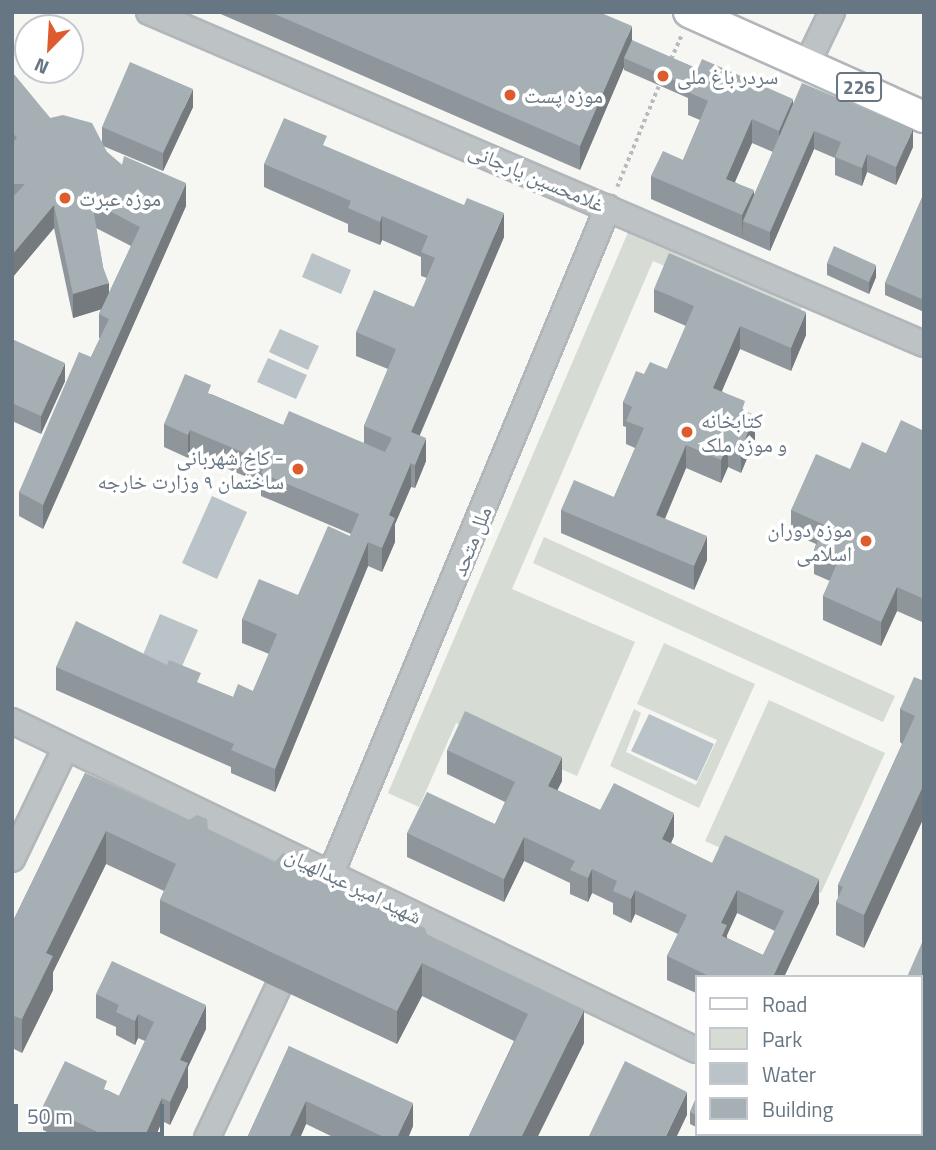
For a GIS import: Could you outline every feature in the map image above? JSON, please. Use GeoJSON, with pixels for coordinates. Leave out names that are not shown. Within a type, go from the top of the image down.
{"type":"FeatureCollection","features":[{"type":"Feature","properties":{"kind":"main road","name":"226"},"geometry":{"type":"LineString","coordinates":[[690,13],[924,117]]}},
{"type":"Feature","properties":{"kind":"street","name":"غلامحسین یارجانی"},"geometry":{"type":"LineString","coordinates":[[149,12],[924,344]]}},
{"type":"Feature","properties":{"kind":"street"},"geometry":{"type":"LineString","coordinates":[[801,61],[816,12]]}},
{"type":"Feature","properties":{"kind":"street"},"geometry":{"type":"LineString","coordinates":[[801,61],[832,12]]}},
{"type":"Feature","properties":{"kind":"street","name":"ملل متحد"},"geometry":{"type":"LineString","coordinates":[[315,912],[333,875],[608,207]]}},
{"type":"Feature","properties":{"kind":"street","name":"شهید امیر عبدالهیان"},"geometry":{"type":"LineString","coordinates":[[12,721],[694,1049]]}},
{"type":"Feature","properties":{"kind":"street"},"geometry":{"type":"LineString","coordinates":[[12,859],[66,747]]}},
{"type":"Feature","properties":{"kind":"street"},"geometry":{"type":"LineString","coordinates":[[206,1138],[278,990]]}},
{"type":"Feature","properties":{"kind":"path"},"geometry":{"type":"LineString","coordinates":[[667,67],[690,13]]}},
{"type":"Feature","properties":{"kind":"path"},"geometry":{"type":"LineString","coordinates":[[608,207],[659,85]]}},
{"type":"Feature","properties":{"kind":"green space"},"geometry":{"type":"Polygon","coordinates":[[[629,230],[803,304],[796,322],[653,261],[512,589],[635,642],[577,776],[456,723],[419,807],[388,793],[629,230]]]}},
{"type":"Feature","properties":{"kind":"green space"},"geometry":{"type":"Polygon","coordinates":[[[544,537],[895,696],[883,722],[533,563],[544,537]]]}},
{"type":"Feature","properties":{"kind":"green space"},"geometry":{"type":"Polygon","coordinates":[[[664,643],[755,684],[699,808],[610,766],[634,709],[641,713],[626,752],[696,785],[717,740],[637,704],[664,643]]]}},
{"type":"Feature","properties":{"kind":"green space"},"geometry":{"type":"Polygon","coordinates":[[[769,700],[885,753],[821,893],[705,841],[769,700]]]}},
{"type":"Feature","properties":{"kind":"water"},"geometry":{"type":"Polygon","coordinates":[[[312,253],[351,270],[341,294],[302,277],[312,253]]]}},
{"type":"Feature","properties":{"kind":"water"},"geometry":{"type":"Polygon","coordinates":[[[280,329],[319,346],[308,370],[269,352],[280,329]]]}},
{"type":"Feature","properties":{"kind":"water"},"geometry":{"type":"Polygon","coordinates":[[[268,358],[307,375],[296,399],[257,382],[268,358]]]}},
{"type":"Feature","properties":{"kind":"water"},"geometry":{"type":"Polygon","coordinates":[[[212,496],[247,512],[217,579],[182,563],[212,496]]]}},
{"type":"Feature","properties":{"kind":"water"},"geometry":{"type":"Polygon","coordinates":[[[160,614],[198,630],[179,673],[142,657],[160,614]]]}},
{"type":"Feature","properties":{"kind":"water"},"geometry":{"type":"Polygon","coordinates":[[[649,714],[714,744],[697,781],[631,751],[649,714]]]}},
{"type":"Feature","properties":{"kind":"building","name":"موزه پست"},"geometry":{"type":"Polygon","coordinates":[[[270,12],[599,12],[632,26],[580,146],[270,12]]]}},
{"type":"Feature","properties":{"kind":"building"},"geometry":{"type":"Polygon","coordinates":[[[632,40],[698,69],[690,87],[624,58],[632,40]]]}},
{"type":"Feature","properties":{"kind":"building"},"geometry":{"type":"Polygon","coordinates":[[[702,59],[793,99],[779,131],[752,119],[726,179],[754,190],[742,215],[651,176],[663,151],[683,160],[708,101],[688,92],[702,59]]]}},
{"type":"Feature","properties":{"kind":"building"},"geometry":{"type":"Polygon","coordinates":[[[130,62],[193,89],[163,153],[102,127],[130,62]]]}},
{"type":"Feature","properties":{"kind":"building"},"geometry":{"type":"Polygon","coordinates":[[[12,72],[14,84],[22,84],[50,118],[63,115],[92,123],[107,152],[122,165],[124,156],[186,183],[43,505],[19,492],[79,352],[91,357],[109,319],[99,314],[140,227],[92,202],[103,267],[109,283],[73,294],[54,205],[12,255],[12,198],[25,184],[12,184],[12,143],[17,138],[12,132],[12,72]]]}},
{"type":"Feature","properties":{"kind":"building"},"geometry":{"type":"Polygon","coordinates":[[[802,83],[913,129],[896,167],[867,154],[862,168],[835,157],[841,142],[814,131],[770,232],[743,221],[802,83]]]}},
{"type":"Feature","properties":{"kind":"building","name":"کاخ شهربانی - ساختمان ۹ وزارت خارجه"},"geometry":{"type":"Polygon","coordinates":[[[284,118],[327,136],[323,145],[464,205],[467,198],[504,213],[411,432],[426,438],[415,465],[411,463],[389,515],[395,518],[382,548],[368,542],[275,769],[231,750],[234,744],[56,667],[76,621],[167,665],[169,660],[201,673],[197,682],[233,697],[238,684],[253,691],[277,634],[242,619],[259,579],[298,595],[328,526],[350,536],[359,514],[261,473],[266,462],[190,430],[188,435],[164,424],[185,374],[211,385],[208,393],[283,425],[289,411],[385,452],[392,438],[364,426],[396,349],[356,332],[374,290],[414,307],[435,258],[421,252],[428,236],[382,216],[380,222],[348,208],[351,201],[264,164],[284,118]]]}},
{"type":"Feature","properties":{"kind":"building"},"geometry":{"type":"Polygon","coordinates":[[[924,193],[924,300],[885,283],[924,193]]]}},
{"type":"Feature","properties":{"kind":"building"},"geometry":{"type":"Polygon","coordinates":[[[834,246],[876,265],[869,282],[827,263],[834,246]]]}},
{"type":"Feature","properties":{"kind":"building","name":"کتابخانه و موزه ملک"},"geometry":{"type":"Polygon","coordinates":[[[669,253],[806,312],[791,348],[740,326],[713,388],[745,401],[742,410],[755,415],[741,449],[728,444],[721,460],[686,445],[656,515],[707,536],[694,566],[561,510],[574,480],[614,497],[644,428],[626,421],[632,407],[623,402],[636,371],[644,374],[650,362],[667,369],[694,306],[654,289],[669,253]]]}},
{"type":"Feature","properties":{"kind":"building"},"geometry":{"type":"Polygon","coordinates":[[[12,339],[65,363],[41,416],[12,403],[12,339]]]}},
{"type":"Feature","properties":{"kind":"building","name":"موزه دوران اسلامی"},"geometry":{"type":"Polygon","coordinates":[[[901,420],[924,431],[924,595],[922,598],[897,587],[881,622],[823,596],[838,561],[814,550],[825,525],[791,510],[816,454],[850,469],[862,442],[886,453],[901,420]]]}},
{"type":"Feature","properties":{"kind":"building"},"geometry":{"type":"Polygon","coordinates":[[[914,677],[924,681],[924,784],[864,915],[836,902],[843,887],[838,885],[915,716],[900,709],[914,677]]]}},
{"type":"Feature","properties":{"kind":"building"},"geometry":{"type":"Polygon","coordinates":[[[465,711],[562,757],[548,786],[600,810],[614,783],[674,813],[662,839],[712,863],[725,835],[819,879],[774,975],[707,975],[667,956],[687,915],[635,890],[631,899],[613,891],[617,881],[592,869],[588,878],[570,870],[575,861],[524,837],[504,879],[407,833],[427,792],[495,824],[515,782],[447,750],[465,711]],[[737,890],[721,923],[727,925],[722,936],[763,955],[784,911],[737,890]]]}},
{"type":"Feature","properties":{"kind":"building"},"geometry":{"type":"Polygon","coordinates":[[[85,773],[189,820],[197,815],[207,819],[208,830],[274,863],[283,853],[289,856],[292,865],[315,879],[344,889],[345,897],[363,906],[366,901],[391,914],[389,918],[411,928],[416,924],[425,928],[427,935],[584,1010],[521,1138],[468,1138],[528,1014],[422,963],[397,1011],[160,900],[176,864],[106,831],[46,953],[53,956],[22,1019],[14,1016],[12,1019],[12,923],[85,773]]]}},
{"type":"Feature","properties":{"kind":"building"},"geometry":{"type":"Polygon","coordinates":[[[924,938],[924,1013],[922,975],[908,975],[924,938]]]}},
{"type":"Feature","properties":{"kind":"building"},"geometry":{"type":"Polygon","coordinates":[[[112,961],[206,1005],[180,1060],[188,1063],[170,1102],[162,1098],[144,1138],[110,1138],[43,1106],[65,1061],[107,1081],[104,1089],[119,1096],[154,1022],[138,1014],[135,1021],[116,1012],[119,1005],[96,994],[112,961]]]}},
{"type":"Feature","properties":{"kind":"building"},"geometry":{"type":"Polygon","coordinates":[[[289,1046],[413,1103],[397,1138],[386,1138],[306,1101],[289,1138],[247,1138],[289,1046]]]}},
{"type":"Feature","properties":{"kind":"building"},"geometry":{"type":"Polygon","coordinates":[[[625,1061],[687,1092],[665,1138],[588,1138],[625,1061]]]}},
{"type":"Feature","properties":{"kind":"place","name":"سردر باغ ملی"},"geometry":{"type":"Point","coordinates":[663,76]}},
{"type":"Feature","properties":{"kind":"place","name":"موزه پست"},"geometry":{"type":"Point","coordinates":[510,95]}},
{"type":"Feature","properties":{"kind":"place","name":"موزه عبرت"},"geometry":{"type":"Point","coordinates":[65,198]}},
{"type":"Feature","properties":{"kind":"place","name":"کتابخانه و موزه ملک"},"geometry":{"type":"Point","coordinates":[687,432]}},
{"type":"Feature","properties":{"kind":"place","name":"کاخ شهربانی - ساختمان ۹ وزارت خارجه"},"geometry":{"type":"Point","coordinates":[298,469]}},
{"type":"Feature","properties":{"kind":"place","name":"موزه دوران اسلامی"},"geometry":{"type":"Point","coordinates":[866,541]}}]}
